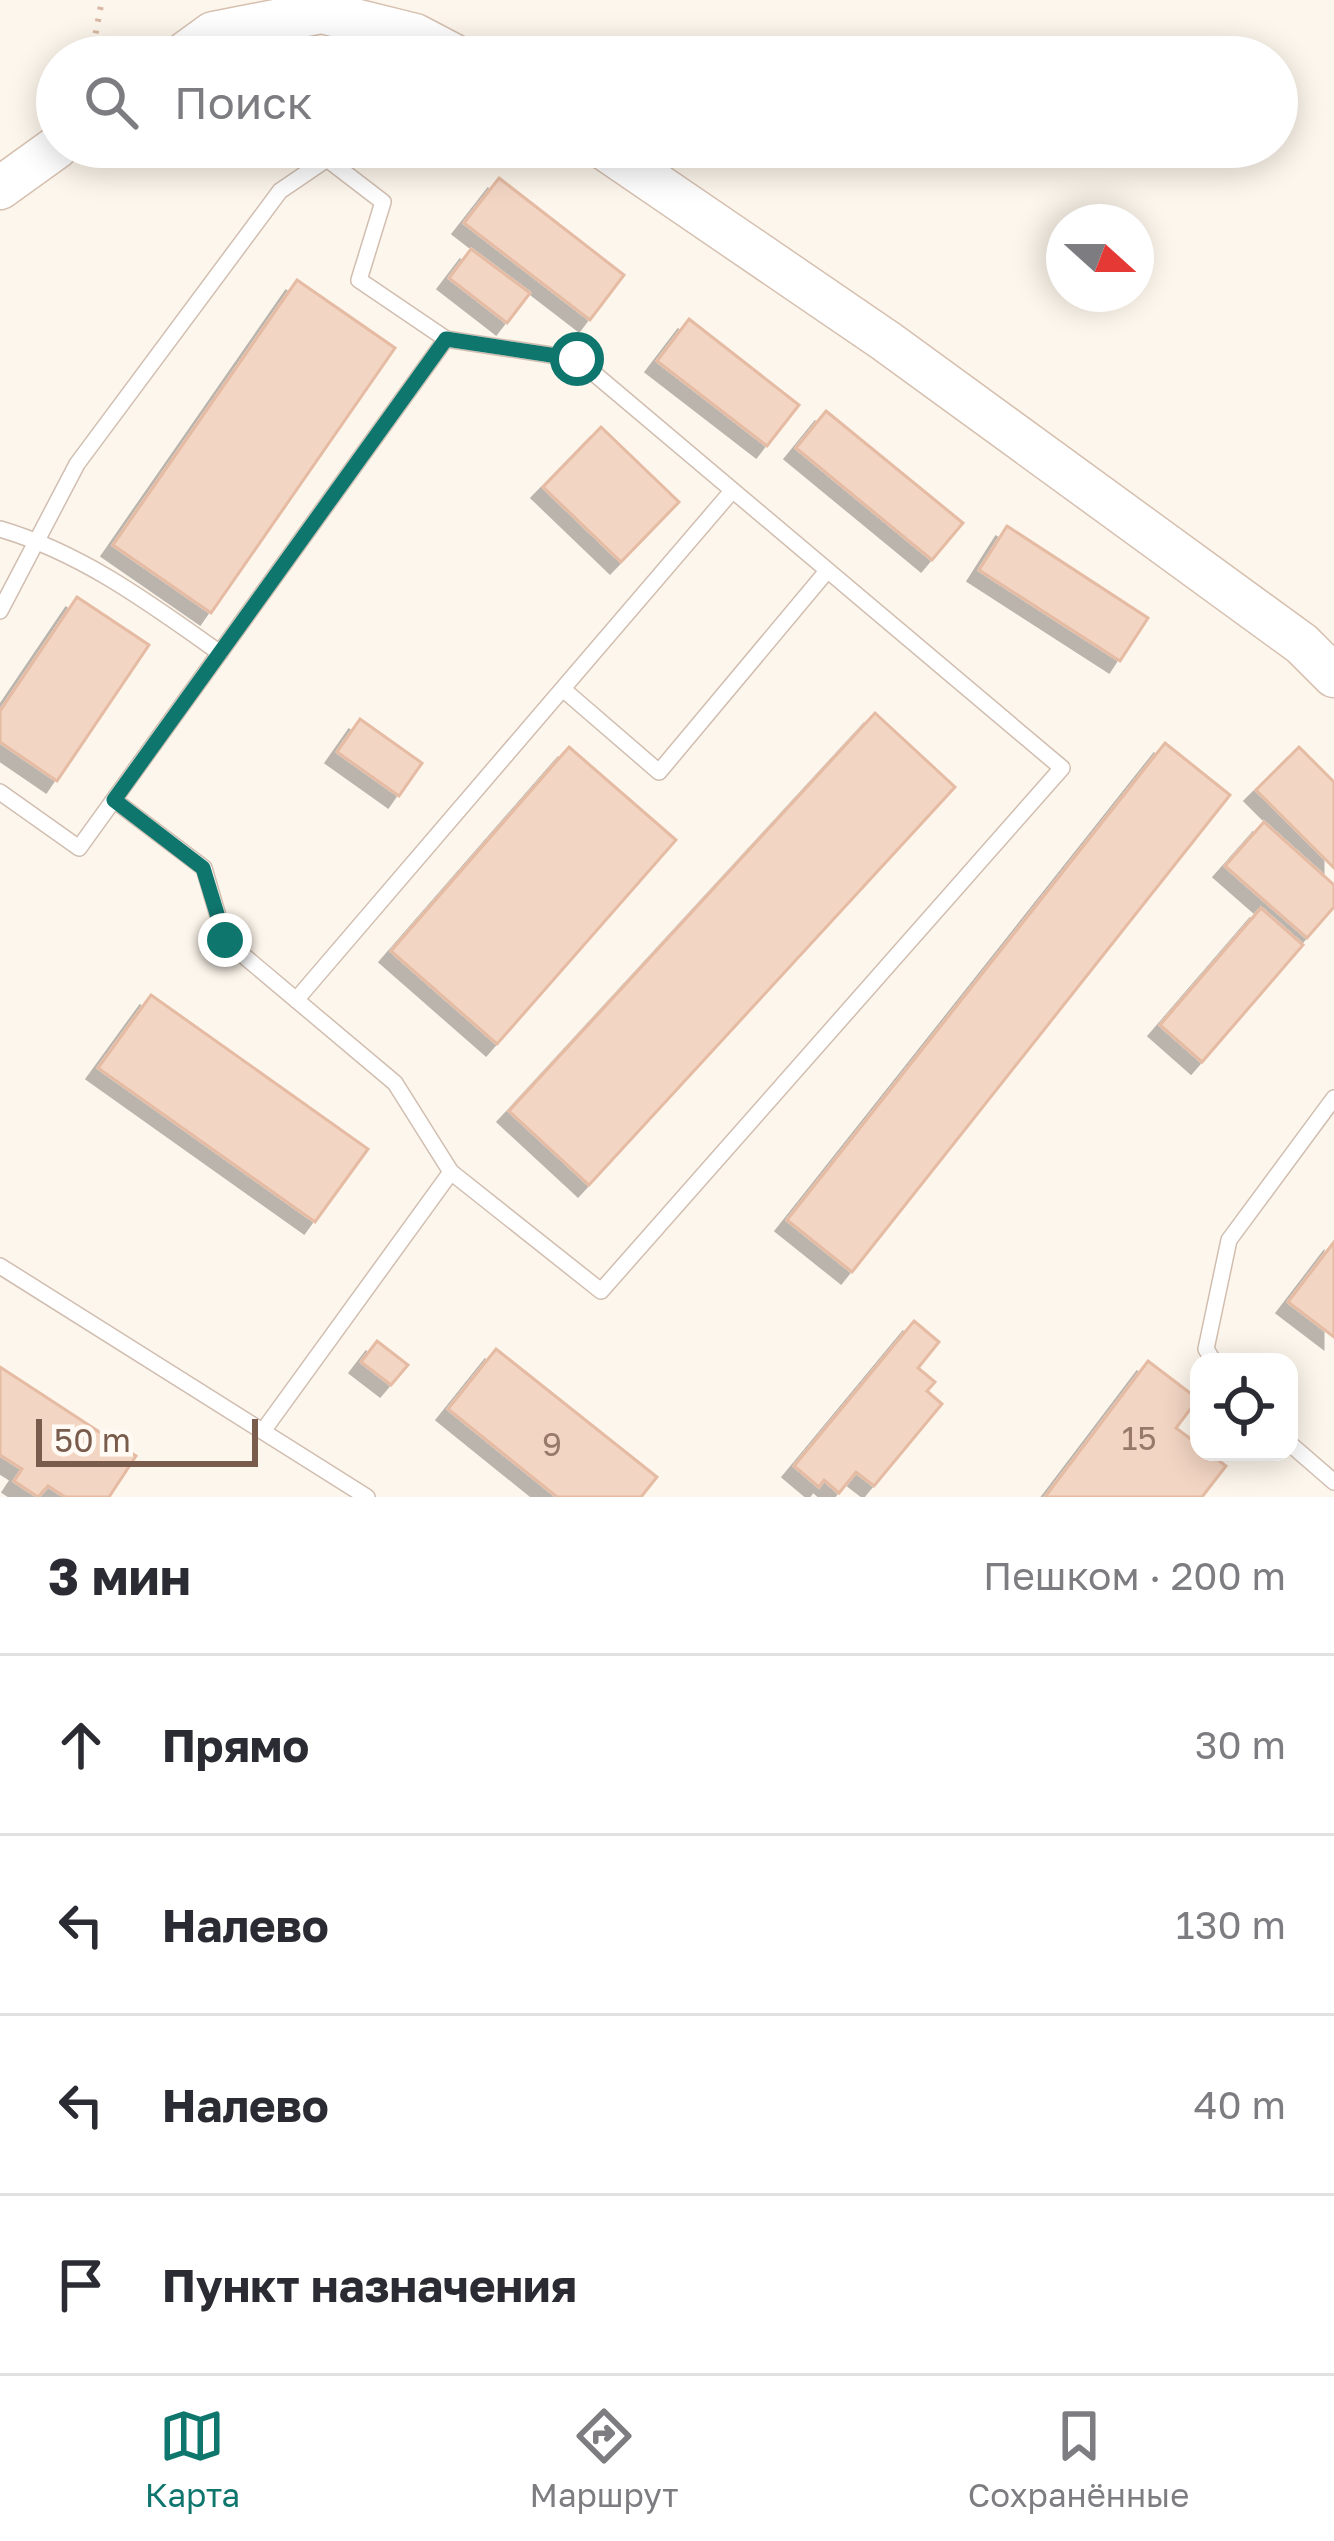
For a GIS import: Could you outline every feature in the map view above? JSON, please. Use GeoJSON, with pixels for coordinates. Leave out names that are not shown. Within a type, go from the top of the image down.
{"type":"FeatureCollection","features":[{"type":"Feature","properties":{"kind":"street"},"geometry":{"type":"LineString","coordinates":[[209,36],[322,12],[419,36]]}},
{"type":"Feature","properties":{"kind":"street"},"geometry":{"type":"LineString","coordinates":[[0,188],[36,162]]}},
{"type":"Feature","properties":{"kind":"street"},"geometry":{"type":"LineString","coordinates":[[633,168],[886,341],[1302,644],[1334,676]]}},
{"type":"Feature","properties":{"kind":"lane"},"geometry":{"type":"LineString","coordinates":[[0,611],[77,464],[280,191],[314,168]]}},
{"type":"Feature","properties":{"kind":"lane"},"geometry":{"type":"LineString","coordinates":[[114,800],[203,868],[225,940],[395,1083],[452,1172],[601,1291],[1062,768],[577,359],[446,339],[358,280],[382,202],[339,168]]}},
{"type":"Feature","properties":{"kind":"lane"},"geometry":{"type":"LineString","coordinates":[[0,792],[79,848],[446,339]]}},
{"type":"Feature","properties":{"kind":"lane"},"geometry":{"type":"LineString","coordinates":[[296,1000],[732,491]]}},
{"type":"Feature","properties":{"kind":"lane"},"geometry":{"type":"LineString","coordinates":[[0,529],[35,539],[135,592],[220,653]]}},
{"type":"Feature","properties":{"kind":"lane"},"geometry":{"type":"LineString","coordinates":[[564,690],[659,772],[827,571]]}},
{"type":"Feature","properties":{"kind":"lane"},"geometry":{"type":"LineString","coordinates":[[1208,1353],[1229,1240],[1334,1098]]}},
{"type":"Feature","properties":{"kind":"lane"},"geometry":{"type":"LineString","coordinates":[[263,1431],[452,1172]]}},
{"type":"Feature","properties":{"kind":"lane"},"geometry":{"type":"LineString","coordinates":[[0,1266],[367,1497]]}},
{"type":"Feature","properties":{"kind":"lane"},"geometry":{"type":"LineString","coordinates":[[1298,1452],[1334,1482]]}},
{"type":"Feature","properties":{"kind":"path"},"geometry":{"type":"LineString","coordinates":[[95,36],[102,0]]}},
{"type":"Feature","properties":{"kind":"building"},"geometry":{"type":"Polygon","coordinates":[[[499,178],[624,275],[590,320],[464,223],[499,178]]]}},
{"type":"Feature","properties":{"kind":"building"},"geometry":{"type":"Polygon","coordinates":[[[471,249],[530,293],[507,323],[449,278],[471,249]]]}},
{"type":"Feature","properties":{"kind":"building"},"geometry":{"type":"Polygon","coordinates":[[[297,280],[395,348],[211,613],[113,545],[297,280]]]}},
{"type":"Feature","properties":{"kind":"building"},"geometry":{"type":"Polygon","coordinates":[[[689,319],[799,405],[767,446],[657,361],[689,319]]]}},
{"type":"Feature","properties":{"kind":"building"},"geometry":{"type":"Polygon","coordinates":[[[826,411],[963,523],[932,560],[796,448],[826,411]]]}},
{"type":"Feature","properties":{"kind":"building"},"geometry":{"type":"Polygon","coordinates":[[[601,427],[679,502],[621,562],[543,487],[601,427]]]}},
{"type":"Feature","properties":{"kind":"building"},"geometry":{"type":"Polygon","coordinates":[[[1007,526],[1148,618],[1120,661],[979,570],[1007,526]]]}},
{"type":"Feature","properties":{"kind":"building"},"geometry":{"type":"Polygon","coordinates":[[[77,597],[149,645],[57,781],[0,742],[0,711],[77,597]]]}},
{"type":"Feature","properties":{"kind":"building"},"geometry":{"type":"Polygon","coordinates":[[[875,713],[955,787],[589,1185],[509,1111],[875,713]]]}},
{"type":"Feature","properties":{"kind":"building"},"geometry":{"type":"Polygon","coordinates":[[[360,719],[422,763],[399,796],[337,752],[360,719]]]}},
{"type":"Feature","properties":{"kind":"building"},"geometry":{"type":"Polygon","coordinates":[[[1165,743],[1230,795],[852,1272],[787,1220],[1165,743]]]}},
{"type":"Feature","properties":{"kind":"building"},"geometry":{"type":"Polygon","coordinates":[[[569,747],[676,840],[497,1044],[391,951],[569,747]]]}},
{"type":"Feature","properties":{"kind":"building"},"geometry":{"type":"Polygon","coordinates":[[[1299,747],[1334,782],[1334,868],[1256,790],[1299,747]]]}},
{"type":"Feature","properties":{"kind":"building"},"geometry":{"type":"Polygon","coordinates":[[[1264,822],[1334,885],[1334,907],[1307,938],[1225,866],[1264,822]]]}},
{"type":"Feature","properties":{"kind":"building"},"geometry":{"type":"Polygon","coordinates":[[[1261,908],[1303,945],[1202,1062],[1160,1025],[1261,908]]]}},
{"type":"Feature","properties":{"kind":"building"},"geometry":{"type":"Polygon","coordinates":[[[151,995],[368,1149],[315,1222],[98,1068],[151,995]]]}},
{"type":"Feature","properties":{"kind":"building"},"geometry":{"type":"Polygon","coordinates":[[[1334,1242],[1334,1337],[1288,1302],[1334,1242]]]}},
{"type":"Feature","properties":{"kind":"building"},"geometry":{"type":"Polygon","coordinates":[[[914,1321],[939,1342],[918,1368],[935,1382],[927,1391],[942,1404],[874,1486],[856,1472],[839,1493],[824,1480],[819,1487],[794,1466],[914,1321]]]}},
{"type":"Feature","properties":{"kind":"building"},"geometry":{"type":"Polygon","coordinates":[[[377,1341],[408,1365],[391,1385],[361,1362],[377,1341]]]}},
{"type":"Feature","properties":{"kind":"building"},"geometry":{"type":"Polygon","coordinates":[[[496,1349],[657,1477],[641,1497],[557,1497],[448,1409],[496,1349]]]}},
{"type":"Feature","properties":{"kind":"building"},"geometry":{"type":"Polygon","coordinates":[[[1148,1361],[1190,1393],[1190,1410],[1176,1428],[1190,1438],[1190,1461],[1220,1461],[1226,1466],[1202,1497],[1045,1497],[1148,1361]]]}},
{"type":"Feature","properties":{"kind":"building"},"geometry":{"type":"Polygon","coordinates":[[[0,1367],[136,1456],[109,1497],[65,1497],[48,1486],[38,1497],[14,1481],[22,1469],[0,1455],[0,1367]]]}},
{"type":"Feature","properties":{"kind":"route"},"geometry":{"type":"LineString","coordinates":[[225,940],[203,868],[114,800],[446,339],[577,359]]}}]}
